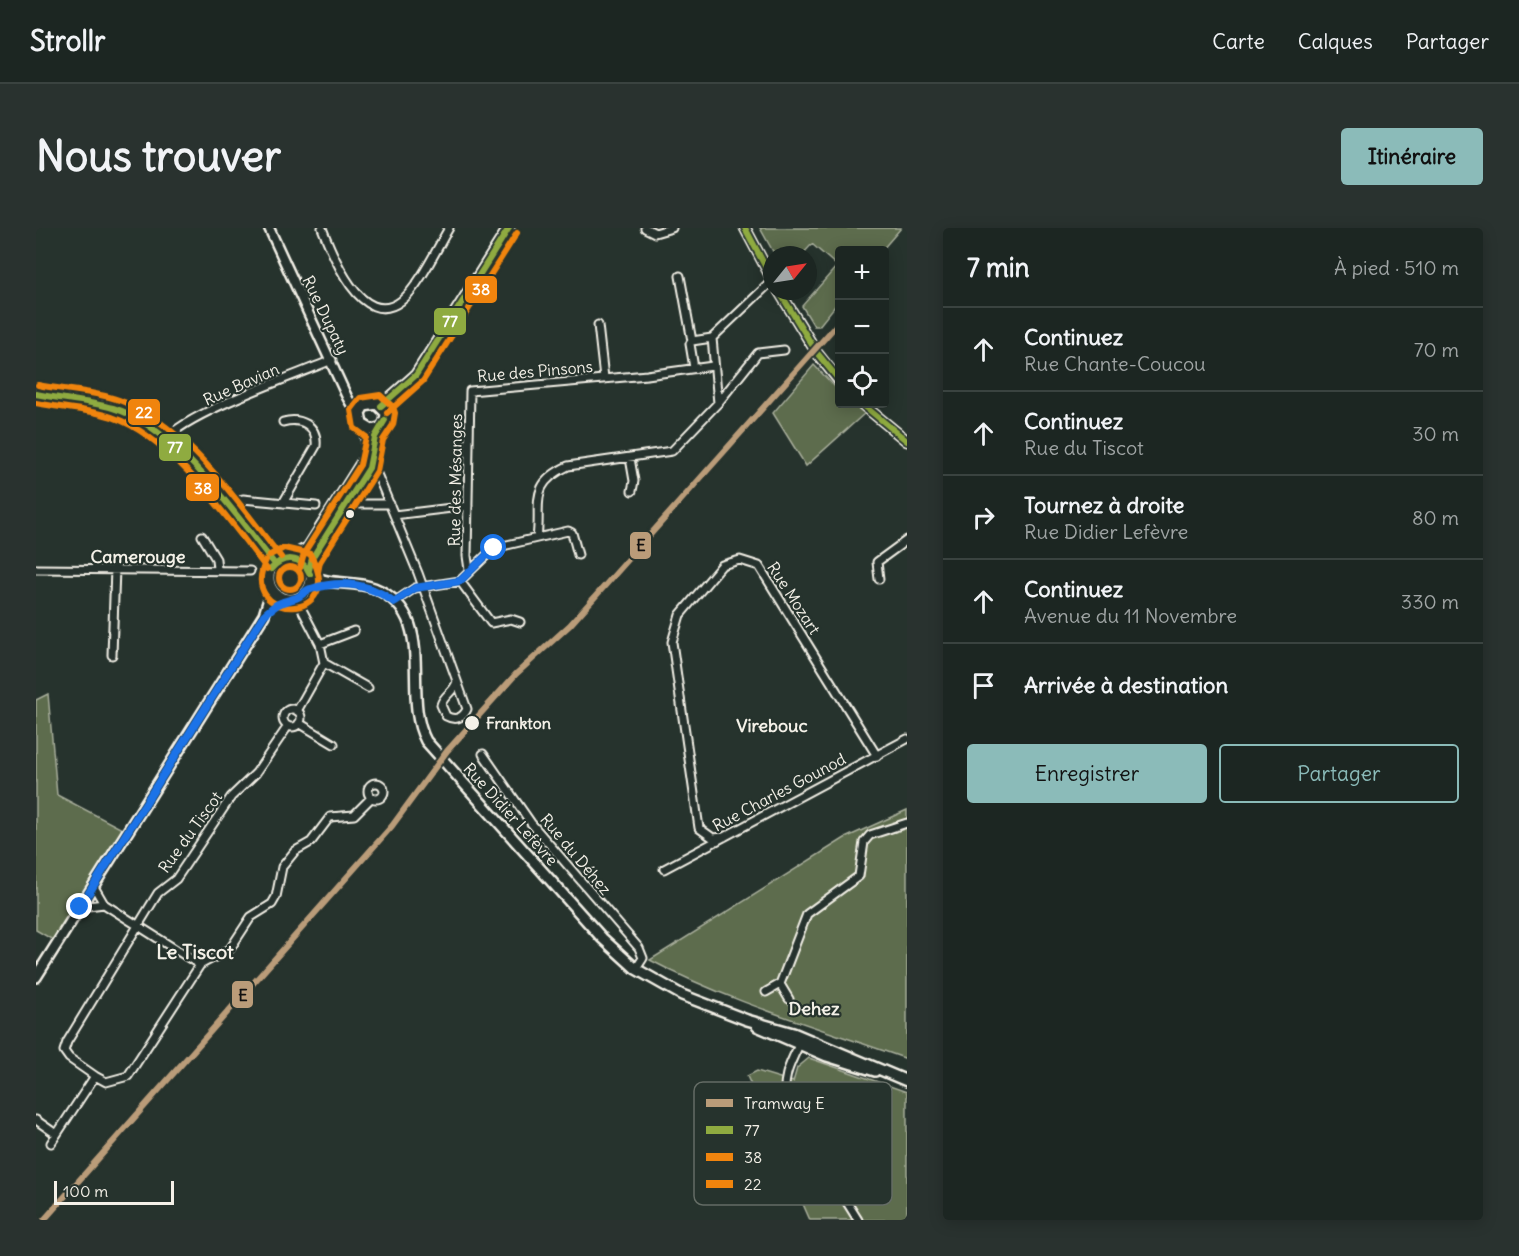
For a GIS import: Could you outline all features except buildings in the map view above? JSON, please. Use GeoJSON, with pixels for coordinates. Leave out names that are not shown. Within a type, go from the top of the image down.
{"type":"FeatureCollection","features":[{"type":"Feature","properties":{"kind":"main road"},"geometry":{"type":"LineString","coordinates":[[381,406],[416,375],[509,228]]}},
{"type":"Feature","properties":{"kind":"main road"},"geometry":{"type":"LineString","coordinates":[[36,977],[264,615],[272,589],[268,576],[274,564],[308,548],[366,456],[367,441],[359,417],[361,409],[373,403],[381,406],[386,417],[375,437],[369,468],[312,558],[307,590],[296,598],[285,598],[272,589]]}},
{"type":"Feature","properties":{"kind":"main road"},"geometry":{"type":"LineString","coordinates":[[362,424],[372,430],[379,428]]}},
{"type":"Feature","properties":{"kind":"main road"},"geometry":{"type":"LineString","coordinates":[[290,557],[303,560],[310,573]]}},
{"type":"Feature","properties":{"kind":"main road","name":"Rue Didier Lefèvre"},"geometry":{"type":"LineString","coordinates":[[310,573],[336,584]]}},
{"type":"Feature","properties":{"kind":"main road","name":"Rue Didier Lefèvre"},"geometry":{"type":"LineString","coordinates":[[307,590],[336,584],[361,584],[374,588],[394,602],[404,614],[412,630],[418,720],[422,734],[434,752],[602,938],[636,969],[682,995],[747,1020],[799,1045],[895,1076]]}},
{"type":"Feature","properties":{"kind":"main road"},"geometry":{"type":"LineString","coordinates":[[264,615],[285,598]]}},
{"type":"Feature","properties":{"kind":"main road","name":"Rue Didier Lefèvre"},"geometry":{"type":"LineString","coordinates":[[747,1020],[781,1029],[907,1081]]}},
{"type":"Feature","properties":{"kind":"street","name":"Rue Dupaty"},"geometry":{"type":"LineString","coordinates":[[269,228],[349,401],[361,409]]}},
{"type":"Feature","properties":{"kind":"street"},"geometry":{"type":"LineString","coordinates":[[322,228],[358,298],[371,305],[382,307],[401,301],[410,291],[449,228]]}},
{"type":"Feature","properties":{"kind":"street"},"geometry":{"type":"LineString","coordinates":[[645,228],[655,233],[672,228]]}},
{"type":"Feature","properties":{"kind":"street"},"geometry":{"type":"LineString","coordinates":[[745,228],[763,263]]}},
{"type":"Feature","properties":{"kind":"street"},"geometry":{"type":"LineString","coordinates":[[681,276],[692,340],[690,344],[694,368]]}},
{"type":"Feature","properties":{"kind":"street"},"geometry":{"type":"LineString","coordinates":[[692,340],[712,338],[763,289]]}},
{"type":"Feature","properties":{"kind":"street"},"geometry":{"type":"LineString","coordinates":[[785,300],[817,353],[835,376]]}},
{"type":"Feature","properties":{"kind":"street","name":"Rue des Pinsons"},"geometry":{"type":"LineString","coordinates":[[598,326],[604,378]]}},
{"type":"Feature","properties":{"kind":"street"},"geometry":{"type":"LineString","coordinates":[[712,338],[718,403]]}},
{"type":"Feature","properties":{"kind":"street"},"geometry":{"type":"LineString","coordinates":[[537,538],[536,507],[539,493],[556,471],[568,466],[672,451],[718,403],[758,353],[784,350]]}},
{"type":"Feature","properties":{"kind":"street","name":"Rue Bavian"},"geometry":{"type":"LineString","coordinates":[[165,440],[177,428],[226,404],[332,360]]}},
{"type":"Feature","properties":{"kind":"street","name":"Rue des Pinsons"},"geometry":{"type":"LineString","coordinates":[[470,391],[713,366]]}},
{"type":"Feature","properties":{"kind":"street","name":"Rue des Mésanges"},"geometry":{"type":"LineString","coordinates":[[469,570],[470,391]]}},
{"type":"Feature","properties":{"kind":"street"},"geometry":{"type":"LineString","coordinates":[[36,394],[124,411],[146,422],[205,476],[274,564]]}},
{"type":"Feature","properties":{"kind":"street"},"geometry":{"type":"LineString","coordinates":[[867,408],[907,441]]}},
{"type":"Feature","properties":{"kind":"street"},"geometry":{"type":"LineString","coordinates":[[283,422],[295,418],[302,421],[314,431],[317,439],[316,446],[283,503]]}},
{"type":"Feature","properties":{"kind":"street"},"geometry":{"type":"LineString","coordinates":[[630,458],[634,481],[632,491]]}},
{"type":"Feature","properties":{"kind":"street"},"geometry":{"type":"LineString","coordinates":[[375,469],[423,587],[457,681],[467,709],[462,716],[454,719],[446,716],[441,705],[444,697],[454,690],[457,681]]}},
{"type":"Feature","properties":{"kind":"street"},"geometry":{"type":"LineString","coordinates":[[229,506],[243,499],[316,506]]}},
{"type":"Feature","properties":{"kind":"street"},"geometry":{"type":"LineString","coordinates":[[361,504],[390,504]]}},
{"type":"Feature","properties":{"kind":"street"},"geometry":{"type":"LineString","coordinates":[[394,514],[468,506]]}},
{"type":"Feature","properties":{"kind":"street"},"geometry":{"type":"LineString","coordinates":[[394,602],[403,595],[423,587],[460,581],[494,548],[568,531],[572,533],[578,555]]}},
{"type":"Feature","properties":{"kind":"street"},"geometry":{"type":"LineString","coordinates":[[202,536],[216,559],[217,569]]}},
{"type":"Feature","properties":{"kind":"street"},"geometry":{"type":"LineString","coordinates":[[879,579],[877,562],[907,540]]}},
{"type":"Feature","properties":{"kind":"street","name":"Rue Mozart"},"geometry":{"type":"LineString","coordinates":[[724,837],[713,838],[699,828],[672,642],[680,615],[722,565],[740,560],[759,566],[877,756]]}},
{"type":"Feature","properties":{"kind":"street"},"geometry":{"type":"LineString","coordinates":[[112,655],[115,568]]}},
{"type":"Feature","properties":{"kind":"street"},"geometry":{"type":"LineString","coordinates":[[36,569],[250,571]]}},
{"type":"Feature","properties":{"kind":"street"},"geometry":{"type":"LineString","coordinates":[[460,581],[491,622],[511,619],[520,622]]}},
{"type":"Feature","properties":{"kind":"street"},"geometry":{"type":"LineString","coordinates":[[296,598],[320,644],[324,663],[368,688]]}},
{"type":"Feature","properties":{"kind":"street"},"geometry":{"type":"LineString","coordinates":[[320,644],[354,631]]}},
{"type":"Feature","properties":{"kind":"street","name":"Rue du Tiscot"},"geometry":{"type":"LineString","coordinates":[[95,1076],[69,1058],[64,1051],[158,893],[176,879],[231,797],[256,773],[288,726],[283,721],[283,714],[288,710],[297,711],[324,663]]}},
{"type":"Feature","properties":{"kind":"street"},"geometry":{"type":"LineString","coordinates":[[288,726],[294,727],[299,723],[300,716],[297,711]]}},
{"type":"Feature","properties":{"kind":"street"},"geometry":{"type":"LineString","coordinates":[[299,723],[334,744]]}},
{"type":"Feature","properties":{"kind":"street","name":"Rue Charles Gounod"},"geometry":{"type":"LineString","coordinates":[[664,869],[907,739]]}},
{"type":"Feature","properties":{"kind":"street","name":"Rue du Déhez"},"geometry":{"type":"LineString","coordinates":[[483,754],[531,823],[639,948],[643,958],[636,969]]}},
{"type":"Feature","properties":{"kind":"street"},"geometry":{"type":"LineString","coordinates":[[51,1143],[95,1076],[106,1082],[128,1076],[200,964],[230,949],[251,916],[272,903],[276,897],[282,867],[295,851],[311,842],[330,817],[354,815],[371,798]]}},
{"type":"Feature","properties":{"kind":"street"},"geometry":{"type":"LineString","coordinates":[[766,992],[780,984],[807,914],[859,876],[862,849],[870,835],[907,823]]}},
{"type":"Feature","properties":{"kind":"street"},"geometry":{"type":"LineString","coordinates":[[93,885],[104,904],[200,964]]}},
{"type":"Feature","properties":{"kind":"street"},"geometry":{"type":"LineString","coordinates":[[80,907],[104,904]]}},
{"type":"Feature","properties":{"kind":"street"},"geometry":{"type":"LineString","coordinates":[[780,984],[789,999]]}},
{"type":"Feature","properties":{"kind":"street"},"geometry":{"type":"LineString","coordinates":[[786,1082],[786,1070],[799,1045],[805,1043],[833,1053],[845,1054]]}},
{"type":"Feature","properties":{"kind":"street"},"geometry":{"type":"LineString","coordinates":[[36,1120],[56,1134]]}},
{"type":"Feature","properties":{"kind":"street"},"geometry":{"type":"LineString","coordinates":[[849,1205],[858,1220]]}},
{"type":"Feature","properties":{"kind":"green space"},"geometry":{"type":"Polygon","coordinates":[[[760,228],[901,228],[885,246],[835,246],[835,264],[817,246],[812,244],[810,246],[770,246],[760,228]]]}},
{"type":"Feature","properties":{"kind":"green space"},"geometry":{"type":"Polygon","coordinates":[[[835,268],[835,306],[819,326],[814,326],[802,306],[807,300],[817,300],[817,289],[835,268]]]}},
{"type":"Feature","properties":{"kind":"green space"},"geometry":{"type":"Polygon","coordinates":[[[814,365],[835,387],[835,408],[859,408],[865,413],[806,466],[773,413],[814,365]]]}},
{"type":"Feature","properties":{"kind":"green space"},"geometry":{"type":"Polygon","coordinates":[[[48,694],[57,795],[124,830],[53,940],[36,930],[36,700],[48,694]]]}},
{"type":"Feature","properties":{"kind":"green space"},"geometry":{"type":"Polygon","coordinates":[[[907,810],[907,1059],[744,1002],[650,960],[845,838],[907,810]]]}},
{"type":"Feature","properties":{"kind":"green space"},"geometry":{"type":"Polygon","coordinates":[[[809,1058],[878,1082],[793,1082],[797,1068],[809,1058]]]}},
{"type":"Feature","properties":{"kind":"green space"},"geometry":{"type":"Polygon","coordinates":[[[757,1071],[793,1082],[750,1082],[747,1076],[757,1071]]]}},
{"type":"Feature","properties":{"kind":"green space"},"geometry":{"type":"Polygon","coordinates":[[[892,1087],[907,1092],[907,1220],[810,1220],[803,1205],[892,1205],[892,1087]]]}},
{"type":"Feature","properties":{"kind":"tram line","name":"E"},"geometry":{"type":"LineString","coordinates":[[44,1220],[392,826],[447,751],[516,674],[570,625],[835,327]]}},
{"type":"Feature","properties":{"kind":"transit line","name":"77"},"geometry":{"type":"LineString","coordinates":[[381,406],[416,375],[509,228]]}},
{"type":"Feature","properties":{"kind":"transit line","name":"77"},"geometry":{"type":"LineString","coordinates":[[745,228],[763,262]]}},
{"type":"Feature","properties":{"kind":"transit line","name":"38"},"geometry":{"type":"LineString","coordinates":[[387,413],[423,381],[517,233]]}},
{"type":"Feature","properties":{"kind":"transit line","name":"77"},"geometry":{"type":"LineString","coordinates":[[785,300],[817,353],[835,375]]}},
{"type":"Feature","properties":{"kind":"transit line","name":"22"},"geometry":{"type":"LineString","coordinates":[[38,385],[119,400],[167,427],[209,467],[281,557]]}},
{"type":"Feature","properties":{"kind":"transit line","name":"77"},"geometry":{"type":"LineString","coordinates":[[36,394],[113,408],[136,418],[159,433],[202,474],[274,563]]}},
{"type":"Feature","properties":{"kind":"transit line","name":"38"},"geometry":{"type":"LineString","coordinates":[[318,572],[320,562],[377,471],[383,440],[393,425],[395,413],[393,407],[380,395],[360,398],[351,410],[354,428],[366,437]]}},
{"type":"Feature","properties":{"kind":"transit line","name":"38"},"geometry":{"type":"LineString","coordinates":[[36,403],[103,414],[135,428],[156,443],[198,482],[267,569]]}},
{"type":"Feature","properties":{"kind":"transit line","name":"77"},"geometry":{"type":"LineString","coordinates":[[867,408],[907,441]]}},
{"type":"Feature","properties":{"kind":"transit line","name":"77"},"geometry":{"type":"LineString","coordinates":[[309,570],[312,558],[369,468],[375,437],[385,420]]}},
{"type":"Feature","properties":{"kind":"transit line","name":"22"},"geometry":{"type":"LineString","coordinates":[[300,568],[304,553],[360,465],[366,437]]}},
{"type":"Feature","properties":{"kind":"transit line","name":"38"},"geometry":{"type":"LineString","coordinates":[[266,560],[261,581],[266,596],[278,605],[292,607],[306,604],[316,593],[319,577],[310,554],[284,548],[270,555]]}},
{"type":"Feature","properties":{"kind":"transit line","name":"77"},"geometry":{"type":"LineString","coordinates":[[271,569],[281,561],[292,559],[302,563],[310,574]]}},
{"type":"Feature","properties":{"kind":"transit line","name":"22"},"geometry":{"type":"LineString","coordinates":[[290,567],[298,570],[301,578],[298,586],[290,589],[282,586],[279,578],[282,570],[290,567]]}},
{"type":"Feature","properties":{"kind":"place","name":"Frankton"},"geometry":{"type":"Point","coordinates":[472,723]}},
{"type":"Feature","properties":{"kind":"district","name":"Camerouge"},"geometry":{"type":"Point","coordinates":[138,557]}},
{"type":"Feature","properties":{"kind":"district","name":"Virebouc"},"geometry":{"type":"Point","coordinates":[772,726]}},
{"type":"Feature","properties":{"kind":"district","name":"Le Tiscot"},"geometry":{"type":"Point","coordinates":[195,952]}},
{"type":"Feature","properties":{"kind":"district","name":"Dehez"},"geometry":{"type":"Point","coordinates":[814,1009]}},
{"type":"Feature","properties":{"kind":"route"},"geometry":{"type":"LineString","coordinates":[[80,907],[264,615],[270,609],[285,598],[296,598],[307,590],[336,584],[361,584],[374,588],[394,602],[415,588],[460,581],[485,553],[494,548]]}}]}
